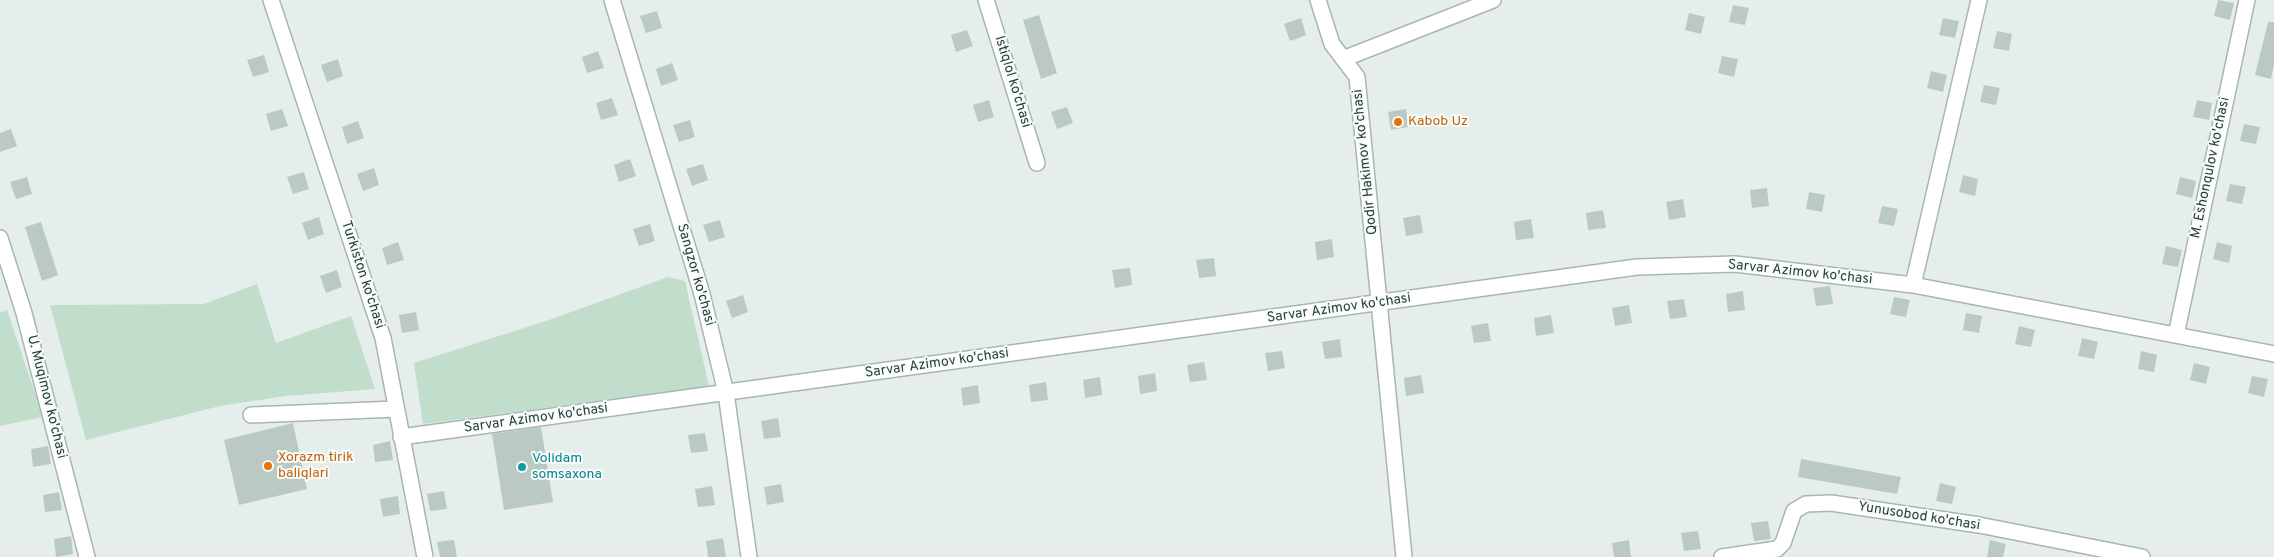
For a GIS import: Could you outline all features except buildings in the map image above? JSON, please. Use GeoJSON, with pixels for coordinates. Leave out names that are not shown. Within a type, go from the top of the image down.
{"type":"FeatureCollection","features":[{"type":"Feature","properties":{"kind":"street","name":"Turkiston ko'chasi"},"geometry":{"type":"LineString","coordinates":[[271,0],[382,338],[425,557]]}},
{"type":"Feature","properties":{"kind":"street","name":"Sangzor ko'chasi"},"geometry":{"type":"LineString","coordinates":[[612,0],[702,294],[726,393],[749,557]]}},
{"type":"Feature","properties":{"kind":"street","name":"Istiqlol ko'chasi"},"geometry":{"type":"LineString","coordinates":[[986,0],[1037,163]]}},
{"type":"Feature","properties":{"kind":"street","name":"Qodir Hakimov ko'chasi"},"geometry":{"type":"LineString","coordinates":[[1318,0],[1332,44],[1357,77],[1381,304],[1404,557]]}},
{"type":"Feature","properties":{"kind":"street"},"geometry":{"type":"LineString","coordinates":[[1343,59],[1494,0]]}},
{"type":"Feature","properties":{"kind":"street"},"geometry":{"type":"LineString","coordinates":[[1913,285],[1979,0]]}},
{"type":"Feature","properties":{"kind":"street","name":"M. Eshonqulov ko'chasi"},"geometry":{"type":"LineString","coordinates":[[2176,336],[2247,0]]}},
{"type":"Feature","properties":{"kind":"street","name":"U. Muqimov ko'chasi"},"geometry":{"type":"LineString","coordinates":[[0,238],[24,313],[88,557]]}},
{"type":"Feature","properties":{"kind":"street","name":"Sarvar Azimov ko'chasi"},"geometry":{"type":"LineString","coordinates":[[401,437],[1381,304],[1637,267],[1735,264],[1913,285],[2274,354]]}},
{"type":"Feature","properties":{"kind":"street"},"geometry":{"type":"LineString","coordinates":[[251,415],[396,409]]}},
{"type":"Feature","properties":{"kind":"street","name":"Yunusobod ko'chasi"},"geometry":{"type":"LineString","coordinates":[[1722,557],[1777,549],[1783,543],[1794,511],[1806,504],[1831,503],[1979,525],[2142,557]]}},
{"type":"Feature","properties":{"kind":"green space"},"geometry":{"type":"Polygon","coordinates":[[[668,277],[685,281],[709,386],[423,424],[414,363],[546,321],[668,277]]]}},
{"type":"Feature","properties":{"kind":"green space"},"geometry":{"type":"Polygon","coordinates":[[[257,284],[276,343],[351,316],[375,389],[286,396],[220,406],[86,440],[50,305],[204,304],[257,284]]]}},
{"type":"Feature","properties":{"kind":"green space"},"geometry":{"type":"Polygon","coordinates":[[[7,310],[43,417],[0,426],[0,313],[7,310]]]}},
{"type":"Feature","properties":{"kind":"place","name":"Kabob Uz"},"geometry":{"type":"Point","coordinates":[1398,122]}},
{"type":"Feature","properties":{"kind":"place","name":"Xorazm tirik baliqlari"},"geometry":{"type":"Point","coordinates":[268,466]}},
{"type":"Feature","properties":{"kind":"place","name":"Volidam somsaxona"},"geometry":{"type":"Point","coordinates":[522,467]}}]}
